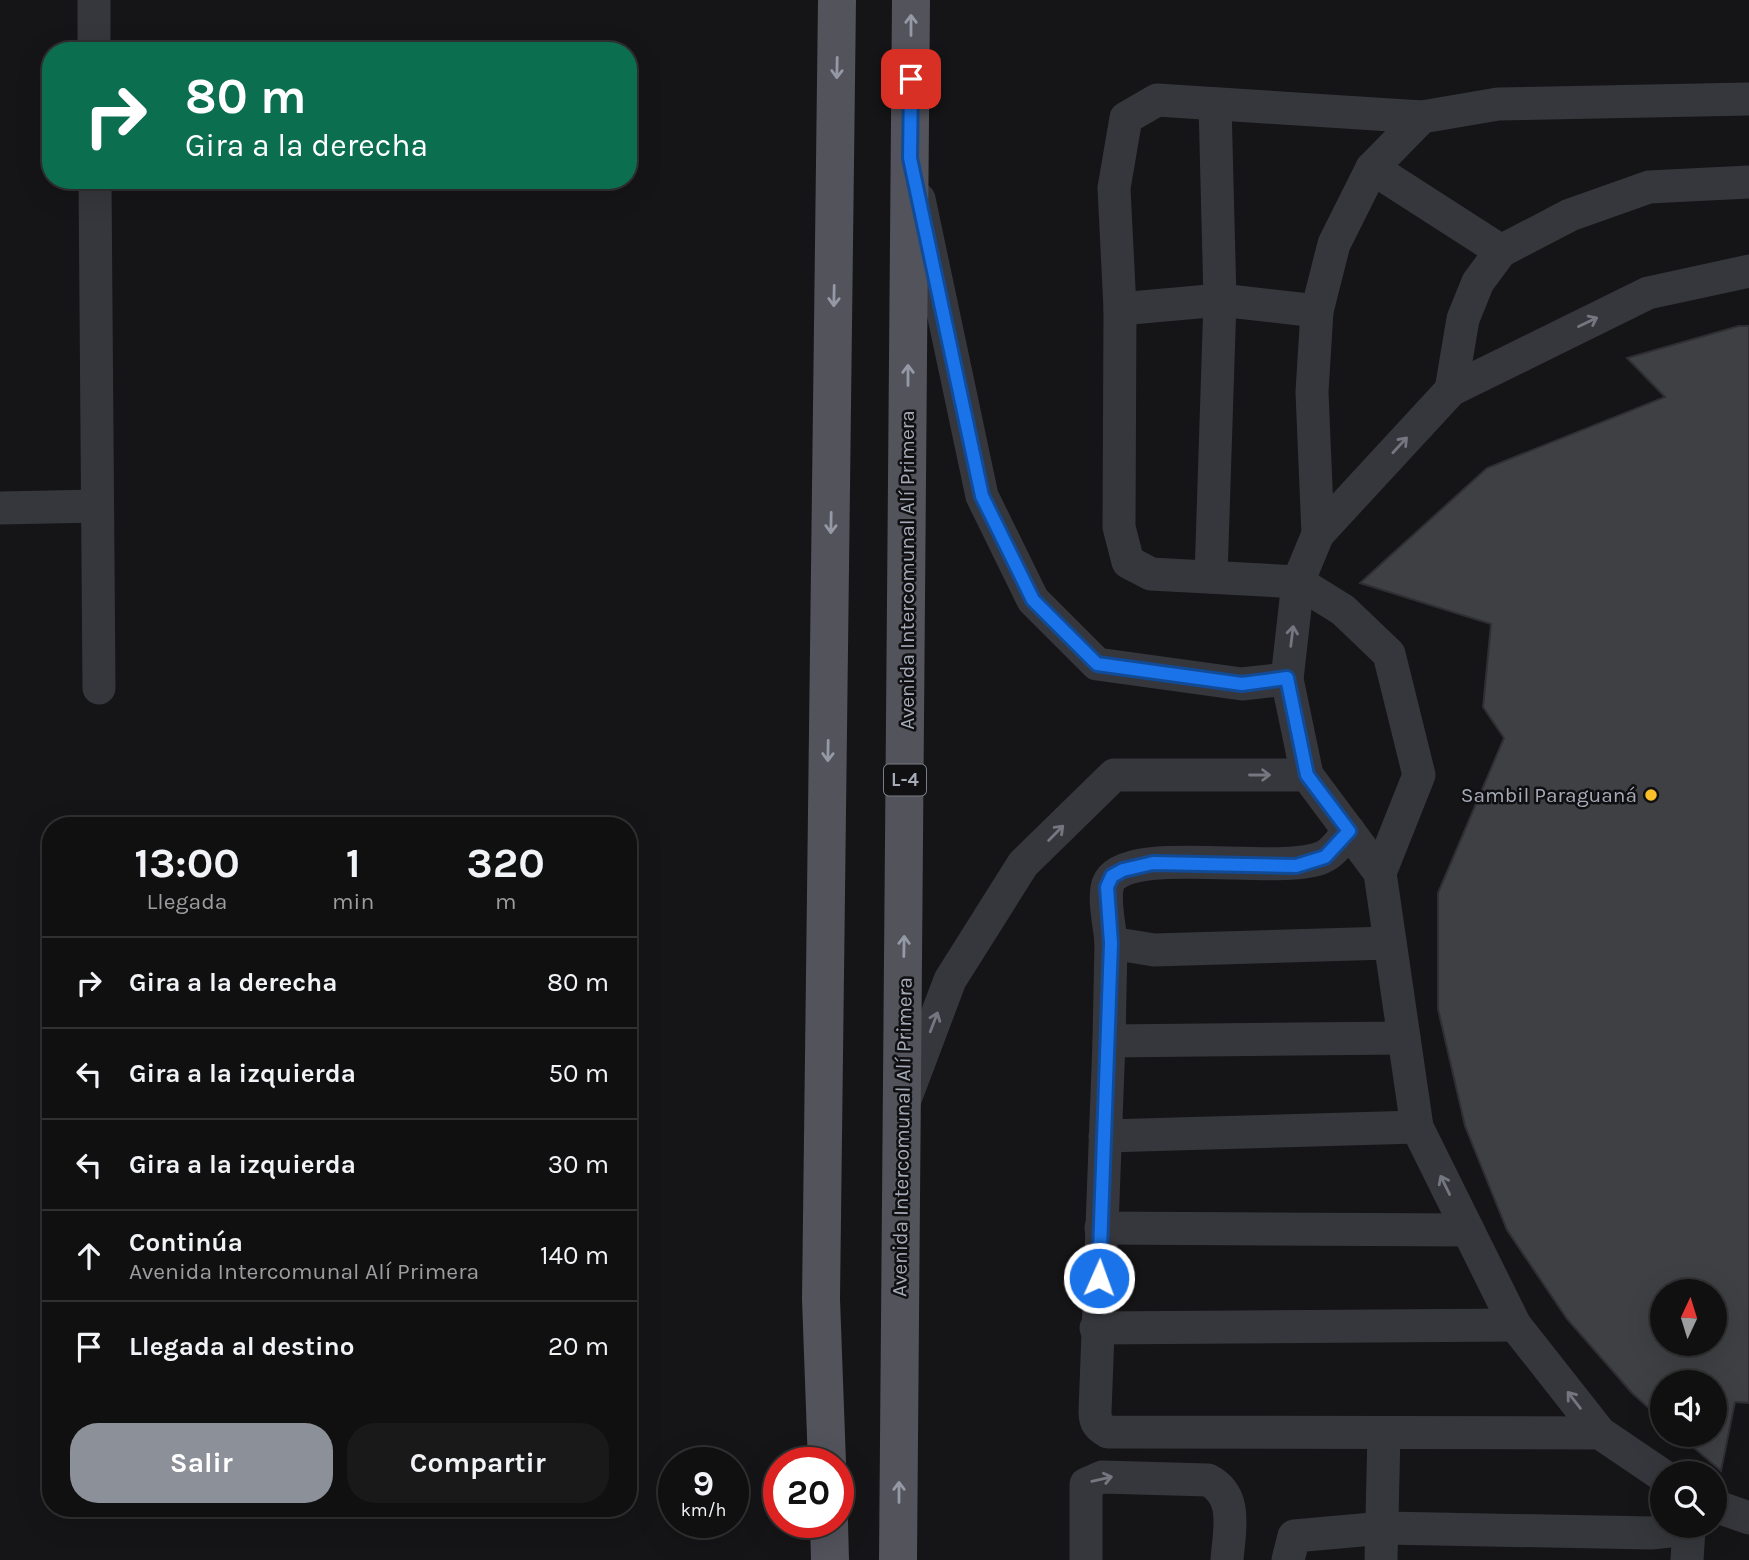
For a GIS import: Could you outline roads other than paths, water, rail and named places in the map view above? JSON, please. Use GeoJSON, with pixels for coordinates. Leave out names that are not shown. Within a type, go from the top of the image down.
{"type":"FeatureCollection","features":[{"type":"Feature","properties":{"kind":"main road"},"geometry":{"type":"LineString","coordinates":[[826,1447],[821,1299],[838,0]]}},
{"type":"Feature","properties":{"kind":"main road","name":"Avenida Intercomunal Alí Primera"},"geometry":{"type":"LineString","coordinates":[[900,1554],[911,0]]}},
{"type":"Feature","properties":{"kind":"main road"},"geometry":{"type":"LineString","coordinates":[[829,1538],[830,1560]]}},
{"type":"Feature","properties":{"kind":"street"},"geometry":{"type":"LineString","coordinates":[[94,0],[94,42]]}},
{"type":"Feature","properties":{"kind":"street"},"geometry":{"type":"LineString","coordinates":[[1650,1467],[1600,1433],[1514,1325],[1417,1127],[1380,873],[1419,775],[1389,654],[1343,610],[1298,582],[1151,574],[1128,562],[1119,527],[1120,309],[1114,188],[1126,118],[1157,100],[1422,117],[1497,104],[1749,99]]}},
{"type":"Feature","properties":{"kind":"street"},"geometry":{"type":"LineString","coordinates":[[1211,578],[1220,300],[1215,104]]}},
{"type":"Feature","properties":{"kind":"street"},"geometry":{"type":"LineString","coordinates":[[1318,534],[1312,392],[1317,311],[1334,244],[1372,168],[1422,117]]}},
{"type":"Feature","properties":{"kind":"street"},"geometry":{"type":"LineString","coordinates":[[910,158],[982,496],[1033,600],[1097,664],[1242,684],[1287,678]]}},
{"type":"Feature","properties":{"kind":"street"},"geometry":{"type":"LineString","coordinates":[[1372,168],[1501,251]]}},
{"type":"Feature","properties":{"kind":"street"},"geometry":{"type":"LineString","coordinates":[[1451,390],[1462,319],[1478,282],[1501,251],[1570,215],[1649,187],[1749,182]]}},
{"type":"Feature","properties":{"kind":"street"},"geometry":{"type":"LineString","coordinates":[[95,189],[99,688]]}},
{"type":"Feature","properties":{"kind":"street"},"geometry":{"type":"LineString","coordinates":[[1380,873],[1307,775],[1287,678],[1298,582],[1318,534],[1451,390],[1648,293],[1749,271]]}},
{"type":"Feature","properties":{"kind":"street"},"geometry":{"type":"LineString","coordinates":[[1120,309],[1220,300],[1317,311]]}},
{"type":"Feature","properties":{"kind":"street"},"geometry":{"type":"LineString","coordinates":[[0,508],[97,506]]}},
{"type":"Feature","properties":{"kind":"street"},"geometry":{"type":"LineString","coordinates":[[902,1109],[950,981],[1023,864],[1114,775],[1307,775]]}},
{"type":"Feature","properties":{"kind":"street"},"geometry":{"type":"LineString","coordinates":[[1349,831],[1325,857],[1296,866],[1153,863],[1123,870],[1112,876],[1107,887],[1111,943],[1109,1041],[1096,1328],[1095,1422],[1108,1432],[1600,1433]]}},
{"type":"Feature","properties":{"kind":"street"},"geometry":{"type":"LineString","coordinates":[[1111,943],[1154,950],[1389,943]]}},
{"type":"Feature","properties":{"kind":"street"},"geometry":{"type":"LineString","coordinates":[[1109,1041],[1404,1038]]}},
{"type":"Feature","properties":{"kind":"street"},"geometry":{"type":"LineString","coordinates":[[1105,1136],[1417,1127]]}},
{"type":"Feature","properties":{"kind":"street"},"geometry":{"type":"LineString","coordinates":[[1101,1228],[1468,1230]]}},
{"type":"Feature","properties":{"kind":"street"},"geometry":{"type":"LineString","coordinates":[[1096,1328],[1514,1325]]}},
{"type":"Feature","properties":{"kind":"street"},"geometry":{"type":"LineString","coordinates":[[1382,1544],[1384,1433]]}},
{"type":"Feature","properties":{"kind":"street"},"geometry":{"type":"LineString","coordinates":[[1086,1560],[1086,1484],[1102,1476],[1208,1480],[1218,1485],[1226,1494],[1231,1514],[1227,1560]]}},
{"type":"Feature","properties":{"kind":"street"},"geometry":{"type":"LineString","coordinates":[[1727,1510],[1749,1518]]}},
{"type":"Feature","properties":{"kind":"street"},"geometry":{"type":"LineString","coordinates":[[1288,1560],[1294,1536],[1382,1544],[1650,1533]]}},
{"type":"Feature","properties":{"kind":"place","name":"Sambil Paraguaná"},"geometry":{"type":"Point","coordinates":[1651,795]}}]}
